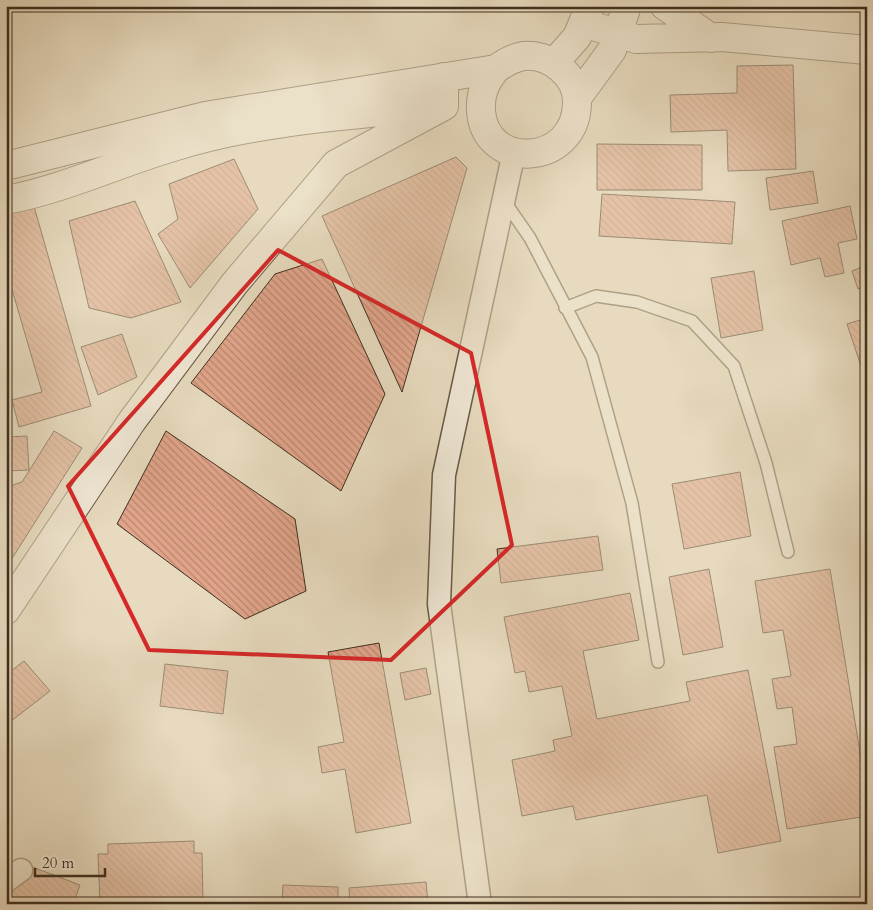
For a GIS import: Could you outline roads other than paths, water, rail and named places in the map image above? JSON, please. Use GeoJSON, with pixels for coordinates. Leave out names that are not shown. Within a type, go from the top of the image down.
{"type":"FeatureCollection","features":[{"type":"Feature","properties":{"kind":"street"},"geometry":{"type":"LineString","coordinates":[[577,98],[612,50],[627,6]]}},
{"type":"Feature","properties":{"kind":"street"},"geometry":{"type":"LineString","coordinates":[[665,6],[711,38]]}},
{"type":"Feature","properties":{"kind":"street"},"geometry":{"type":"LineString","coordinates":[[554,63],[577,37],[586,15],[617,34],[636,39],[711,38],[867,50]]}},
{"type":"Feature","properties":{"kind":"street"},"geometry":{"type":"LineString","coordinates":[[524,56],[539,57],[554,63],[565,72],[573,84],[577,98],[577,114],[571,130],[561,143],[547,151],[530,155],[514,152],[500,145],[488,132],[482,117],[480,100],[488,78],[496,69],[509,60],[524,56]]}},
{"type":"Feature","properties":{"kind":"street"},"geometry":{"type":"LineString","coordinates":[[6,166],[205,116],[496,69]]}},
{"type":"Feature","properties":{"kind":"street"},"geometry":{"type":"LineString","coordinates":[[444,77],[444,106]]}},
{"type":"Feature","properties":{"kind":"street"},"geometry":{"type":"LineString","coordinates":[[6,200],[44,193],[174,146],[261,126],[444,106],[480,100]]}},
{"type":"Feature","properties":{"kind":"street"},"geometry":{"type":"LineString","coordinates":[[6,610],[132,421],[236,283],[336,164],[444,106]]}},
{"type":"Feature","properties":{"kind":"street"},"geometry":{"type":"LineString","coordinates":[[480,904],[439,604],[444,475],[514,152]]}},
{"type":"Feature","properties":{"kind":"lane"},"geometry":{"type":"LineString","coordinates":[[504,200],[530,238],[592,357],[632,503],[658,662]]}},
{"type":"Feature","properties":{"kind":"lane"},"geometry":{"type":"LineString","coordinates":[[566,308],[596,296],[637,302],[692,321],[734,366],[766,463],[788,552]]}}]}
